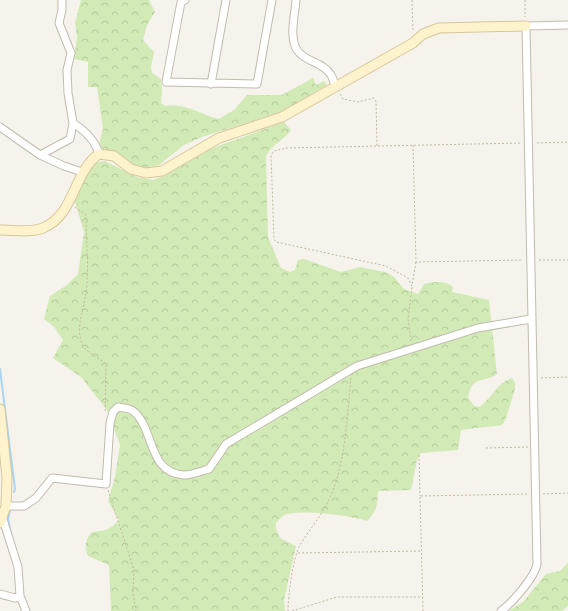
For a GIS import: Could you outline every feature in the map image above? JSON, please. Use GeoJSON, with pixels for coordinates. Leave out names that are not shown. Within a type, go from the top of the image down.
{"type":"FeatureCollection","features":[{"type":"Feature","properties":{"kind":"street"},"geometry":{"type":"LineString","coordinates":[[40,155],[70,139],[73,123],[68,93],[67,70],[71,53],[58,23],[62,10],[62,0]]}},
{"type":"Feature","properties":{"kind":"street"},"geometry":{"type":"LineString","coordinates":[[185,0],[181,2],[166,82],[257,84],[272,0]]}},
{"type":"Feature","properties":{"kind":"street"},"geometry":{"type":"LineString","coordinates":[[211,84],[226,0]]}},
{"type":"Feature","properties":{"kind":"street"},"geometry":{"type":"LineString","coordinates":[[296,0],[293,35],[295,46],[300,54],[326,69],[331,74],[336,86]]}},
{"type":"Feature","properties":{"kind":"street"},"geometry":{"type":"LineString","coordinates":[[0,230],[31,230],[43,228],[54,222],[66,209],[82,172],[90,160],[99,154],[114,156],[131,169],[146,174],[162,171],[219,138],[282,117],[413,43],[423,34],[439,28],[568,25]]}},
{"type":"Feature","properties":{"kind":"street"},"geometry":{"type":"LineString","coordinates":[[501,611],[509,606],[536,571],[536,494],[531,319],[526,26]]}},
{"type":"Feature","properties":{"kind":"street"},"geometry":{"type":"LineString","coordinates":[[73,123],[90,137],[98,147],[99,154]]}},
{"type":"Feature","properties":{"kind":"street"},"geometry":{"type":"LineString","coordinates":[[0,127],[40,155],[82,172]]}},
{"type":"Feature","properties":{"kind":"street"},"geometry":{"type":"LineString","coordinates":[[6,506],[24,506],[36,498],[52,478],[106,484],[110,423],[113,412],[118,407],[132,410],[140,418],[160,463],[173,471],[185,475],[209,469],[226,444],[352,370],[478,328],[531,319]]}},
{"type":"Feature","properties":{"kind":"street"},"geometry":{"type":"LineString","coordinates":[[0,409],[6,460],[3,492],[6,506],[1,519],[18,567],[20,596],[26,611]]}},
{"type":"Feature","properties":{"kind":"street"},"geometry":{"type":"LineString","coordinates":[[0,594],[15,598],[20,596]]}},
{"type":"Feature","properties":{"kind":"path"},"geometry":{"type":"LineString","coordinates":[[412,0],[413,43]]}},
{"type":"Feature","properties":{"kind":"path"},"geometry":{"type":"LineString","coordinates":[[525,0],[526,26]]}},
{"type":"Feature","properties":{"kind":"path"},"geometry":{"type":"LineString","coordinates":[[336,86],[343,99],[358,102],[374,98],[376,101],[377,146]]}},
{"type":"Feature","properties":{"kind":"path"},"geometry":{"type":"LineString","coordinates":[[412,286],[408,278],[386,266],[276,242],[274,239],[271,155],[274,151],[287,148],[568,142]]}},
{"type":"Feature","properties":{"kind":"path"},"geometry":{"type":"LineString","coordinates":[[413,145],[416,262],[408,319],[413,349]]}},
{"type":"Feature","properties":{"kind":"path"},"geometry":{"type":"LineString","coordinates":[[69,202],[86,215],[85,297],[80,324],[84,347],[106,364],[105,412]]}},
{"type":"Feature","properties":{"kind":"path"},"geometry":{"type":"LineString","coordinates":[[416,262],[568,260]]}},
{"type":"Feature","properties":{"kind":"path"},"geometry":{"type":"LineString","coordinates":[[288,611],[289,590],[299,546],[324,510],[338,473],[345,434],[352,370]]}},
{"type":"Feature","properties":{"kind":"path"},"geometry":{"type":"LineString","coordinates":[[533,378],[568,377]]}},
{"type":"Feature","properties":{"kind":"path"},"geometry":{"type":"LineString","coordinates":[[486,448],[534,447]]}},
{"type":"Feature","properties":{"kind":"path"},"geometry":{"type":"LineString","coordinates":[[419,455],[423,611]]}},
{"type":"Feature","properties":{"kind":"path"},"geometry":{"type":"LineString","coordinates":[[106,484],[134,570],[133,592],[136,611]]}},
{"type":"Feature","properties":{"kind":"path"},"geometry":{"type":"LineString","coordinates":[[420,496],[568,494]]}},
{"type":"Feature","properties":{"kind":"path"},"geometry":{"type":"LineString","coordinates":[[298,553],[422,551]]}},
{"type":"Feature","properties":{"kind":"path"},"geometry":{"type":"LineString","coordinates":[[292,611],[337,597],[423,597]]}},
{"type":"Feature","properties":{"kind":"green space"},"geometry":{"type":"Polygon","coordinates":[[[81,0],[149,0],[155,12],[147,25],[143,40],[154,52],[151,67],[152,73],[161,79],[161,103],[165,106],[172,105],[186,107],[219,119],[234,110],[247,95],[282,95],[313,78],[316,85],[324,81],[327,85],[286,110],[202,137],[184,145],[159,165],[143,168],[134,167],[113,152],[103,149],[99,144],[103,129],[97,87],[88,87],[88,62],[74,59],[77,37],[75,23],[81,0]]]}},
{"type":"Feature","properties":{"kind":"green space"},"geometry":{"type":"Polygon","coordinates":[[[284,122],[291,130],[271,148],[266,156],[268,237],[281,268],[290,272],[295,270],[298,260],[304,259],[341,272],[360,267],[385,272],[394,277],[404,289],[418,294],[424,284],[439,282],[446,283],[453,287],[452,292],[489,300],[497,374],[476,382],[470,390],[468,397],[474,406],[479,407],[503,383],[512,378],[515,383],[515,389],[505,421],[502,425],[461,430],[458,450],[421,453],[417,460],[411,490],[378,491],[376,507],[373,514],[367,521],[337,515],[311,513],[289,514],[283,516],[276,523],[276,529],[280,538],[296,546],[284,600],[285,611],[111,611],[109,565],[88,556],[86,546],[88,537],[92,532],[107,529],[119,520],[108,501],[115,477],[120,445],[107,410],[81,377],[53,358],[63,340],[54,327],[44,319],[50,296],[67,285],[78,274],[84,232],[75,202],[87,171],[95,163],[105,161],[137,177],[153,180],[164,176],[210,149],[284,122]]]}},
{"type":"Feature","properties":{"kind":"green space"},"geometry":{"type":"Polygon","coordinates":[[[568,563],[568,606],[562,611],[509,611],[523,602],[546,574],[560,571],[568,563]]]}},
{"type":"Feature","properties":{"kind":"waterway"},"geometry":{"type":"LineString","coordinates":[[0,369],[15,489],[14,492]]}},
{"type":"Feature","properties":{"kind":"waterway"},"geometry":{"type":"LineString","coordinates":[[10,510],[8,519],[11,534]]}}]}
